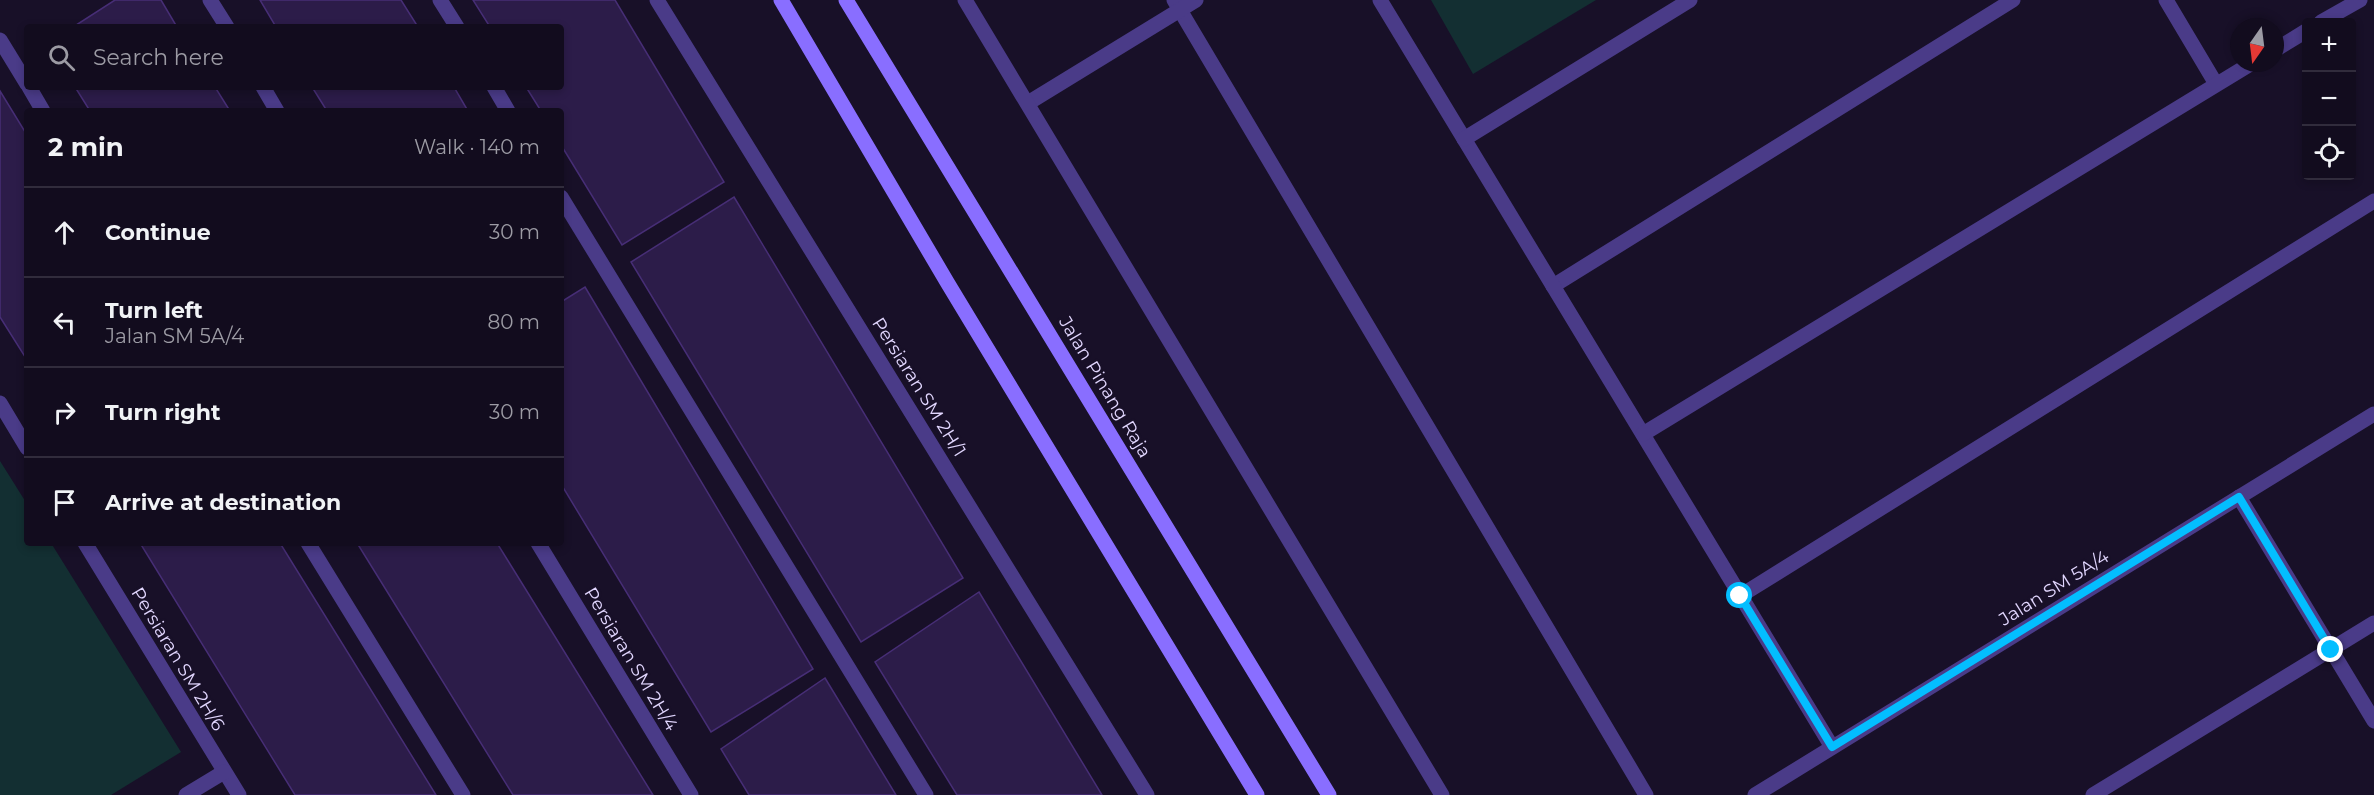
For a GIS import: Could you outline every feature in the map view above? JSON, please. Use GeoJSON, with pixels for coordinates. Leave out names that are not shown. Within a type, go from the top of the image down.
{"type":"FeatureCollection","features":[{"type":"Feature","properties":{"kind":"main road"},"geometry":{"type":"LineString","coordinates":[[781,0],[947,282],[1257,795]]}},
{"type":"Feature","properties":{"kind":"main road","name":"Jalan Pinang Raja"},"geometry":{"type":"LineString","coordinates":[[846,0],[1329,795]]}},
{"type":"Feature","properties":{"kind":"street"},"geometry":{"type":"LineString","coordinates":[[210,0],[225,24]]}},
{"type":"Feature","properties":{"kind":"street"},"geometry":{"type":"LineString","coordinates":[[440,0],[455,24]]}},
{"type":"Feature","properties":{"kind":"street","name":"Persiaran SM 2H/1"},"geometry":{"type":"LineString","coordinates":[[657,0],[1147,795]]}},
{"type":"Feature","properties":{"kind":"street"},"geometry":{"type":"LineString","coordinates":[[965,0],[1442,795]]}},
{"type":"Feature","properties":{"kind":"street"},"geometry":{"type":"LineString","coordinates":[[1028,103],[1177,5],[1196,0]]}},
{"type":"Feature","properties":{"kind":"street"},"geometry":{"type":"LineString","coordinates":[[1380,0],[1832,747]]}},
{"type":"Feature","properties":{"kind":"street"},"geometry":{"type":"LineString","coordinates":[[1464,139],[1690,0]]}},
{"type":"Feature","properties":{"kind":"street"},"geometry":{"type":"LineString","coordinates":[[1553,286],[2013,0]]}},
{"type":"Feature","properties":{"kind":"street"},"geometry":{"type":"LineString","coordinates":[[2166,0],[2216,84]]}},
{"type":"Feature","properties":{"kind":"street"},"geometry":{"type":"LineString","coordinates":[[2328,18],[2360,0]]}},
{"type":"Feature","properties":{"kind":"street"},"geometry":{"type":"LineString","coordinates":[[1177,5],[1646,795]]}},
{"type":"Feature","properties":{"kind":"street"},"geometry":{"type":"LineString","coordinates":[[2284,45],[2302,34]]}},
{"type":"Feature","properties":{"kind":"street"},"geometry":{"type":"LineString","coordinates":[[0,40],[24,79]]}},
{"type":"Feature","properties":{"kind":"street"},"geometry":{"type":"LineString","coordinates":[[1643,434],[2237,72]]}},
{"type":"Feature","properties":{"kind":"street"},"geometry":{"type":"LineString","coordinates":[[30,90],[41,108]]}},
{"type":"Feature","properties":{"kind":"street"},"geometry":{"type":"LineString","coordinates":[[265,90],[276,108]]}},
{"type":"Feature","properties":{"kind":"street"},"geometry":{"type":"LineString","coordinates":[[496,90],[506,108]]}},
{"type":"Feature","properties":{"kind":"street"},"geometry":{"type":"LineString","coordinates":[[1740,596],[2374,201]]}},
{"type":"Feature","properties":{"kind":"street"},"geometry":{"type":"LineString","coordinates":[[564,202],[926,795]]}},
{"type":"Feature","properties":{"kind":"street"},"geometry":{"type":"LineString","coordinates":[[0,403],[24,443]]}},
{"type":"Feature","properties":{"kind":"street","name":"Jalan SM 5A/4"},"geometry":{"type":"LineString","coordinates":[[1755,795],[2374,414]]}},
{"type":"Feature","properties":{"kind":"street"},"geometry":{"type":"LineString","coordinates":[[2239,497],[2374,721]]}},
{"type":"Feature","properties":{"kind":"street","name":"Persiaran SM 2H/6"},"geometry":{"type":"LineString","coordinates":[[87,546],[239,795]]}},
{"type":"Feature","properties":{"kind":"street"},"geometry":{"type":"LineString","coordinates":[[310,546],[463,795]]}},
{"type":"Feature","properties":{"kind":"street","name":"Persiaran SM 2H/4"},"geometry":{"type":"LineString","coordinates":[[540,546],[691,795]]}},
{"type":"Feature","properties":{"kind":"street"},"geometry":{"type":"LineString","coordinates":[[2093,795],[2374,623]]}},
{"type":"Feature","properties":{"kind":"street"},"geometry":{"type":"LineString","coordinates":[[186,795],[224,772]]}},
{"type":"Feature","properties":{"kind":"green space"},"geometry":{"type":"Polygon","coordinates":[[[1431,0],[1596,0],[1473,74],[1431,0]]]}},
{"type":"Feature","properties":{"kind":"green space"},"geometry":{"type":"Polygon","coordinates":[[[0,461],[24,499],[24,546],[53,546],[181,752],[111,795],[0,795],[0,461]]]}},
{"type":"Feature","properties":{"kind":"building"},"geometry":{"type":"Polygon","coordinates":[[[115,0],[161,0],[175,24],[78,24],[115,0]]]}},
{"type":"Feature","properties":{"kind":"building"},"geometry":{"type":"Polygon","coordinates":[[[260,0],[401,0],[416,24],[274,24],[260,0]]]}},
{"type":"Feature","properties":{"kind":"building"},"geometry":{"type":"Polygon","coordinates":[[[473,0],[615,0],[724,182],[622,245],[564,150],[564,108],[539,108],[528,90],[564,90],[564,24],[488,24],[473,0]]]}},
{"type":"Feature","properties":{"kind":"building"},"geometry":{"type":"Polygon","coordinates":[[[77,90],[217,90],[228,108],[88,108],[77,90]]]}},
{"type":"Feature","properties":{"kind":"building"},"geometry":{"type":"Polygon","coordinates":[[[314,90],[456,90],[466,108],[325,108],[314,90]]]}},
{"type":"Feature","properties":{"kind":"building"},"geometry":{"type":"Polygon","coordinates":[[[0,91],[24,130],[24,355],[0,317],[0,91]]]}},
{"type":"Feature","properties":{"kind":"building"},"geometry":{"type":"Polygon","coordinates":[[[734,197],[963,578],[861,642],[631,262],[734,197]]]}},
{"type":"Feature","properties":{"kind":"building"},"geometry":{"type":"Polygon","coordinates":[[[585,287],[813,669],[711,732],[564,489],[564,300],[585,287]]]}},
{"type":"Feature","properties":{"kind":"building"},"geometry":{"type":"Polygon","coordinates":[[[142,546],[282,546],[436,795],[295,795],[142,546]]]}},
{"type":"Feature","properties":{"kind":"building"},"geometry":{"type":"Polygon","coordinates":[[[359,546],[499,546],[653,795],[513,795],[359,546]]]}},
{"type":"Feature","properties":{"kind":"building"},"geometry":{"type":"Polygon","coordinates":[[[979,592],[1102,795],[957,795],[875,662],[979,592]]]}},
{"type":"Feature","properties":{"kind":"building"},"geometry":{"type":"Polygon","coordinates":[[[825,678],[896,795],[749,795],[721,749],[825,678]]]}},
{"type":"Feature","properties":{"kind":"route"},"geometry":{"type":"LineString","coordinates":[[1740,596],[1832,747],[2239,497],[2331,650]]}}]}
